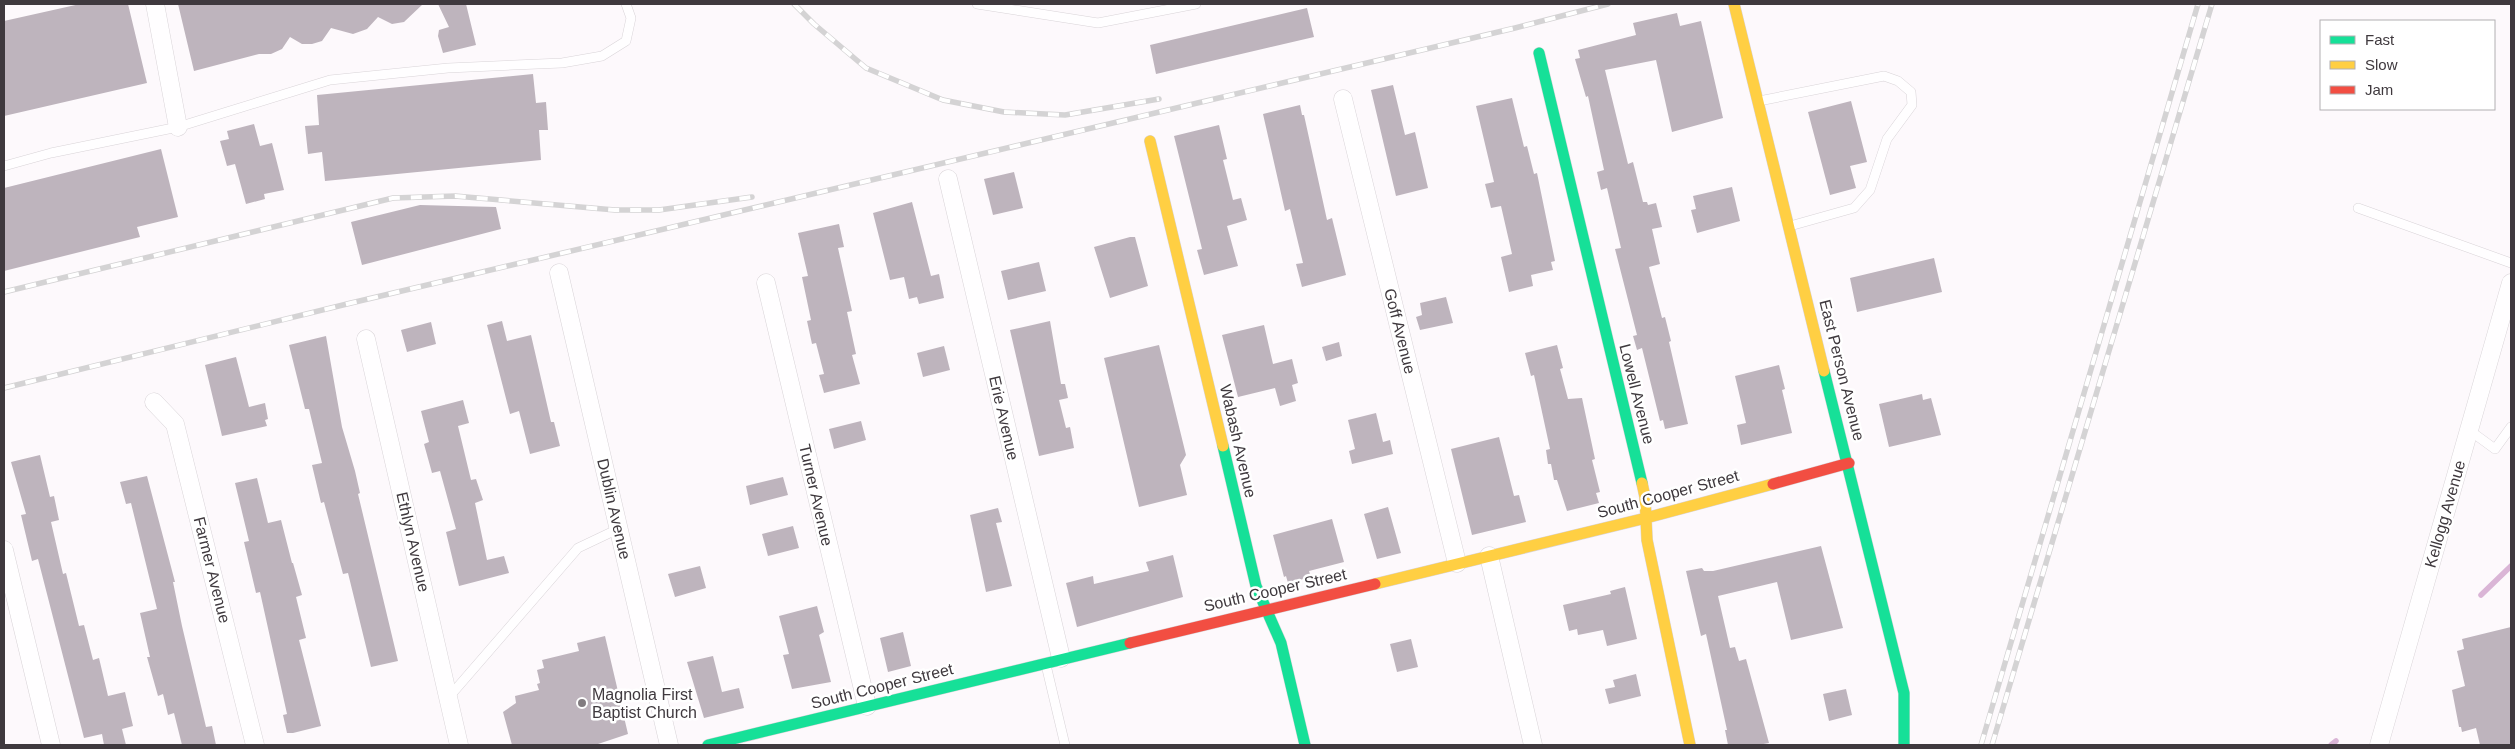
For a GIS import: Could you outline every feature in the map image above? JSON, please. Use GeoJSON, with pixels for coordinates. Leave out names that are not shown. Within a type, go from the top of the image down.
{"type":"FeatureCollection","features":[{"type":"Feature","properties":{"kind":"street"},"geometry":{"type":"LineString","coordinates":[[155,4],[178,127]]}},
{"type":"Feature","properties":{"kind":"street","name":"East Person Avenue"},"geometry":{"type":"LineString","coordinates":[[1734,4],[1849,463],[1904,693],[1904,745]]}},
{"type":"Feature","properties":{"kind":"street","name":"Lowell Avenue"},"geometry":{"type":"LineString","coordinates":[[1539,53],[1645,496],[1648,545],[1690,745]]}},
{"type":"Feature","properties":{"kind":"street","name":"Goff Avenue"},"geometry":{"type":"LineString","coordinates":[[1343,99],[1457,563]]}},
{"type":"Feature","properties":{"kind":"street","name":"Wabash Avenue"},"geometry":{"type":"LineString","coordinates":[[1150,140],[1256,586],[1270,609],[1280,637],[1305,745]]}},
{"type":"Feature","properties":{"kind":"street","name":"Erie Avenue"},"geometry":{"type":"LineString","coordinates":[[948,179],[1053,660]]}},
{"type":"Feature","properties":{"kind":"street","name":"Dublin Avenue"},"geometry":{"type":"LineString","coordinates":[[559,273],[669,745]]}},
{"type":"Feature","properties":{"kind":"street","name":"Turner Avenue"},"geometry":{"type":"LineString","coordinates":[[766,283],[867,706]]}},
{"type":"Feature","properties":{"kind":"street","name":"Kellogg Avenue"},"geometry":{"type":"LineString","coordinates":[[2379,745],[2511,283]]}},
{"type":"Feature","properties":{"kind":"street","name":"Ethlyn Avenue"},"geometry":{"type":"LineString","coordinates":[[366,339],[459,745]]}},
{"type":"Feature","properties":{"kind":"street","name":"Farmer Avenue"},"geometry":{"type":"LineString","coordinates":[[154,402],[175,424],[255,745]]}},
{"type":"Feature","properties":{"kind":"street","name":"South Cooper Street"},"geometry":{"type":"LineString","coordinates":[[708,745],[1646,518],[1849,463]]}},
{"type":"Feature","properties":{"kind":"street"},"geometry":{"type":"LineString","coordinates":[[4,550],[51,745]]}},
{"type":"Feature","properties":{"kind":"street"},"geometry":{"type":"LineString","coordinates":[[1489,556],[1533,745]]}},
{"type":"Feature","properties":{"kind":"lane"},"geometry":{"type":"LineString","coordinates":[[4,166],[51,153],[178,127],[330,80],[448,68],[562,63],[602,56],[626,41],[631,18],[626,4]]}},
{"type":"Feature","properties":{"kind":"lane"},"geometry":{"type":"LineString","coordinates":[[977,4],[1098,23],[1196,4]]}},
{"type":"Feature","properties":{"kind":"lane"},"geometry":{"type":"LineString","coordinates":[[1759,101],[1884,76],[1898,81],[1912,92],[1912,105],[1887,139],[1870,190],[1854,208],[1790,226]]}},
{"type":"Feature","properties":{"kind":"lane"},"geometry":{"type":"LineString","coordinates":[[2358,208],[2511,262]]}},
{"type":"Feature","properties":{"kind":"lane"},"geometry":{"type":"LineString","coordinates":[[2469,430],[2495,448],[2511,427]]}},
{"type":"Feature","properties":{"kind":"lane"},"geometry":{"type":"LineString","coordinates":[[448,698],[578,548],[618,529]]}},
{"type":"Feature","properties":{"kind":"lane"},"geometry":{"type":"LineString","coordinates":[[1053,660],[1066,745]]}},
{"type":"Feature","properties":{"kind":"building"},"geometry":{"type":"Polygon","coordinates":[[[80,4],[128,4],[147,83],[4,116],[4,21],[80,4]]]}},
{"type":"Feature","properties":{"kind":"building"},"geometry":{"type":"Polygon","coordinates":[[[178,4],[423,4],[404,22],[392,24],[378,17],[367,29],[353,34],[331,28],[322,41],[312,44],[302,44],[290,37],[282,49],[271,54],[259,54],[194,71],[178,4]]]}},
{"type":"Feature","properties":{"kind":"building"},"geometry":{"type":"Polygon","coordinates":[[[438,4],[466,4],[476,45],[443,53],[438,36],[439,30],[449,27],[438,4]]]}},
{"type":"Feature","properties":{"kind":"building"},"geometry":{"type":"Polygon","coordinates":[[[1307,8],[1314,37],[1156,74],[1150,45],[1307,8]]]}},
{"type":"Feature","properties":{"kind":"building"},"geometry":{"type":"Polygon","coordinates":[[[1677,13],[1680,26],[1701,21],[1723,118],[1672,132],[1656,60],[1605,70],[1628,164],[1633,162],[1643,202],[1647,202],[1648,205],[1656,203],[1662,227],[1652,229],[1660,264],[1649,267],[1662,318],[1665,317],[1671,341],[1669,342],[1688,424],[1665,429],[1663,420],[1660,421],[1642,348],[1637,350],[1633,336],[1637,335],[1615,249],[1621,248],[1607,188],[1601,190],[1597,172],[1604,170],[1588,96],[1586,97],[1575,59],[1580,58],[1578,50],[1636,35],[1633,23],[1677,13]]]}},
{"type":"Feature","properties":{"kind":"building"},"geometry":{"type":"Polygon","coordinates":[[[533,74],[536,103],[546,102],[548,130],[539,130],[541,160],[325,181],[322,152],[308,154],[305,126],[319,125],[317,95],[533,74]]]}},
{"type":"Feature","properties":{"kind":"building"},"geometry":{"type":"Polygon","coordinates":[[[1393,85],[1405,135],[1415,132],[1428,188],[1396,196],[1371,90],[1393,85]]]}},
{"type":"Feature","properties":{"kind":"building"},"geometry":{"type":"Polygon","coordinates":[[[1512,98],[1524,147],[1527,146],[1534,174],[1537,173],[1555,261],[1551,262],[1553,270],[1531,275],[1533,286],[1509,292],[1501,257],[1512,254],[1501,206],[1491,208],[1485,184],[1494,182],[1476,106],[1512,98]]]}},
{"type":"Feature","properties":{"kind":"building"},"geometry":{"type":"Polygon","coordinates":[[[1851,101],[1867,162],[1850,166],[1856,188],[1830,195],[1808,112],[1851,101]]]}},
{"type":"Feature","properties":{"kind":"building"},"geometry":{"type":"Polygon","coordinates":[[[1300,105],[1302,115],[1304,115],[1327,220],[1332,218],[1346,275],[1302,287],[1296,264],[1303,263],[1290,209],[1285,211],[1263,114],[1300,105]]]}},
{"type":"Feature","properties":{"kind":"building"},"geometry":{"type":"Polygon","coordinates":[[[254,124],[260,146],[272,143],[284,190],[264,194],[265,199],[246,204],[235,164],[227,166],[220,141],[229,139],[227,131],[254,124]]]}},
{"type":"Feature","properties":{"kind":"building"},"geometry":{"type":"Polygon","coordinates":[[[1219,125],[1227,159],[1223,160],[1233,200],[1241,198],[1247,220],[1227,226],[1238,266],[1204,275],[1197,250],[1202,249],[1174,136],[1219,125]]]}},
{"type":"Feature","properties":{"kind":"building"},"geometry":{"type":"Polygon","coordinates":[[[161,149],[178,217],[137,227],[140,237],[4,271],[4,188],[161,149]]]}},
{"type":"Feature","properties":{"kind":"building"},"geometry":{"type":"Polygon","coordinates":[[[1014,172],[1023,208],[993,215],[984,179],[1014,172]]]}},
{"type":"Feature","properties":{"kind":"building"},"geometry":{"type":"Polygon","coordinates":[[[1732,187],[1740,221],[1697,233],[1691,210],[1696,209],[1693,196],[1732,187]]]}},
{"type":"Feature","properties":{"kind":"building"},"geometry":{"type":"Polygon","coordinates":[[[912,202],[931,276],[939,274],[944,298],[919,304],[917,297],[909,299],[904,277],[890,280],[873,213],[912,202]]]}},
{"type":"Feature","properties":{"kind":"building"},"geometry":{"type":"Polygon","coordinates":[[[420,205],[496,207],[501,229],[362,265],[351,222],[420,205]]]}},
{"type":"Feature","properties":{"kind":"building"},"geometry":{"type":"Polygon","coordinates":[[[839,224],[844,247],[838,248],[852,311],[847,312],[856,354],[852,355],[860,384],[824,393],[819,375],[824,374],[816,343],[812,344],[807,321],[811,320],[802,277],[808,276],[798,233],[839,224]]]}},
{"type":"Feature","properties":{"kind":"building"},"geometry":{"type":"Polygon","coordinates":[[[1135,237],[1148,286],[1110,298],[1094,247],[1135,237]]]}},
{"type":"Feature","properties":{"kind":"building"},"geometry":{"type":"Polygon","coordinates":[[[1934,258],[1942,292],[1857,312],[1850,278],[1934,258]]]}},
{"type":"Feature","properties":{"kind":"building"},"geometry":{"type":"Polygon","coordinates":[[[1039,262],[1046,291],[1008,300],[1001,271],[1039,262]]]}},
{"type":"Feature","properties":{"kind":"building"},"geometry":{"type":"Polygon","coordinates":[[[1446,297],[1453,323],[1420,330],[1416,317],[1422,315],[1420,303],[1446,297]]]}},
{"type":"Feature","properties":{"kind":"building"},"geometry":{"type":"Polygon","coordinates":[[[502,321],[507,341],[531,335],[551,422],[554,422],[560,446],[530,454],[519,411],[510,414],[487,325],[502,321]]]}},
{"type":"Feature","properties":{"kind":"building"},"geometry":{"type":"Polygon","coordinates":[[[1050,321],[1061,384],[1065,384],[1068,398],[1059,400],[1066,428],[1070,427],[1074,448],[1039,456],[1010,330],[1050,321]]]}},
{"type":"Feature","properties":{"kind":"building"},"geometry":{"type":"Polygon","coordinates":[[[431,322],[436,344],[407,352],[401,330],[431,322]]]}},
{"type":"Feature","properties":{"kind":"building"},"geometry":{"type":"Polygon","coordinates":[[[1264,325],[1273,364],[1292,359],[1298,383],[1292,385],[1296,401],[1280,406],[1275,388],[1238,397],[1222,335],[1264,325]]]}},
{"type":"Feature","properties":{"kind":"building"},"geometry":{"type":"Polygon","coordinates":[[[326,336],[342,427],[355,471],[360,493],[358,494],[398,661],[371,667],[348,573],[343,574],[324,502],[321,503],[312,465],[322,463],[309,409],[305,409],[289,345],[326,336]]]}},
{"type":"Feature","properties":{"kind":"building"},"geometry":{"type":"Polygon","coordinates":[[[1339,342],[1342,356],[1326,361],[1322,347],[1339,342]]]}},
{"type":"Feature","properties":{"kind":"building"},"geometry":{"type":"Polygon","coordinates":[[[1159,345],[1186,455],[1180,465],[1187,495],[1139,507],[1104,358],[1159,345]]]}},
{"type":"Feature","properties":{"kind":"building"},"geometry":{"type":"Polygon","coordinates":[[[1557,345],[1563,368],[1560,369],[1568,399],[1582,398],[1595,459],[1592,460],[1600,492],[1596,493],[1599,503],[1567,511],[1557,480],[1554,480],[1551,464],[1548,464],[1546,450],[1550,449],[1534,375],[1531,376],[1525,353],[1557,345]]]}},
{"type":"Feature","properties":{"kind":"building"},"geometry":{"type":"Polygon","coordinates":[[[944,346],[950,370],[923,377],[917,353],[944,346]]]}},
{"type":"Feature","properties":{"kind":"building"},"geometry":{"type":"Polygon","coordinates":[[[236,357],[249,407],[265,403],[268,419],[265,420],[267,426],[222,436],[205,365],[236,357]]]}},
{"type":"Feature","properties":{"kind":"building"},"geometry":{"type":"Polygon","coordinates":[[[1779,365],[1785,389],[1782,390],[1792,433],[1741,445],[1737,425],[1746,423],[1735,376],[1779,365]]]}},
{"type":"Feature","properties":{"kind":"building"},"geometry":{"type":"Polygon","coordinates":[[[1922,394],[1923,400],[1931,398],[1941,435],[1889,447],[1879,404],[1922,394]]]}},
{"type":"Feature","properties":{"kind":"building"},"geometry":{"type":"Polygon","coordinates":[[[463,400],[469,423],[458,426],[471,480],[476,479],[483,500],[475,503],[487,560],[504,556],[509,573],[459,586],[446,532],[456,529],[440,471],[432,473],[424,444],[429,442],[421,411],[463,400]]]}},
{"type":"Feature","properties":{"kind":"building"},"geometry":{"type":"Polygon","coordinates":[[[1376,413],[1383,442],[1390,440],[1393,454],[1352,464],[1349,451],[1355,449],[1348,420],[1376,413]]]}},
{"type":"Feature","properties":{"kind":"building"},"geometry":{"type":"Polygon","coordinates":[[[861,421],[866,440],[834,449],[829,429],[861,421]]]}},
{"type":"Feature","properties":{"kind":"building"},"geometry":{"type":"Polygon","coordinates":[[[1499,437],[1514,496],[1519,495],[1526,522],[1472,535],[1451,449],[1499,437]]]}},
{"type":"Feature","properties":{"kind":"building"},"geometry":{"type":"Polygon","coordinates":[[[40,455],[50,497],[54,496],[59,520],[51,522],[63,574],[66,573],[79,626],[84,625],[93,660],[99,658],[108,696],[125,692],[133,726],[122,729],[126,745],[104,745],[102,734],[84,738],[38,559],[32,561],[21,515],[26,514],[11,462],[40,455]]]}},
{"type":"Feature","properties":{"kind":"building"},"geometry":{"type":"Polygon","coordinates":[[[147,476],[175,582],[173,582],[182,626],[206,727],[212,726],[216,745],[182,745],[174,713],[168,715],[163,694],[158,696],[147,657],[150,657],[140,613],[157,609],[131,503],[126,504],[120,482],[147,476]]]}},
{"type":"Feature","properties":{"kind":"building"},"geometry":{"type":"Polygon","coordinates":[[[783,477],[788,495],[750,505],[746,486],[783,477]]]}},
{"type":"Feature","properties":{"kind":"building"},"geometry":{"type":"Polygon","coordinates":[[[257,478],[268,523],[281,520],[302,595],[296,597],[306,638],[299,640],[321,726],[293,733],[287,733],[283,715],[287,714],[260,592],[256,593],[244,542],[249,541],[235,483],[257,478]]]}},
{"type":"Feature","properties":{"kind":"building"},"geometry":{"type":"Polygon","coordinates":[[[1388,507],[1401,553],[1377,559],[1364,514],[1388,507]]]}},
{"type":"Feature","properties":{"kind":"building"},"geometry":{"type":"Polygon","coordinates":[[[998,508],[1002,522],[996,523],[1012,586],[986,592],[970,515],[998,508]]]}},
{"type":"Feature","properties":{"kind":"building"},"geometry":{"type":"Polygon","coordinates":[[[1332,519],[1344,562],[1309,571],[1311,577],[1288,583],[1286,576],[1284,577],[1273,535],[1332,519]]]}},
{"type":"Feature","properties":{"kind":"building"},"geometry":{"type":"Polygon","coordinates":[[[793,526],[799,548],[768,556],[762,534],[793,526]]]}},
{"type":"Feature","properties":{"kind":"building"},"geometry":{"type":"Polygon","coordinates":[[[1821,546],[1843,628],[1791,640],[1777,582],[1718,596],[1730,648],[1735,647],[1739,661],[1746,659],[1769,743],[1728,745],[1725,730],[1727,730],[1706,634],[1701,636],[1686,571],[1702,568],[1704,571],[1713,571],[1821,546]]]}},
{"type":"Feature","properties":{"kind":"building"},"geometry":{"type":"Polygon","coordinates":[[[1173,555],[1183,597],[1077,627],[1066,583],[1093,576],[1094,584],[1149,571],[1146,562],[1173,555]]]}},
{"type":"Feature","properties":{"kind":"building"},"geometry":{"type":"Polygon","coordinates":[[[700,566],[706,588],[675,597],[668,574],[700,566]]]}},
{"type":"Feature","properties":{"kind":"building"},"geometry":{"type":"Polygon","coordinates":[[[1625,587],[1637,639],[1607,646],[1603,630],[1578,635],[1577,629],[1569,631],[1563,605],[1611,594],[1610,591],[1625,587]]]}},
{"type":"Feature","properties":{"kind":"building"},"geometry":{"type":"Polygon","coordinates":[[[817,606],[824,632],[819,635],[831,682],[792,689],[783,655],[789,654],[779,616],[817,606]]]}},
{"type":"Feature","properties":{"kind":"building"},"geometry":{"type":"Polygon","coordinates":[[[2511,627],[2511,745],[2480,745],[2476,728],[2462,732],[2461,727],[2459,727],[2452,690],[2465,686],[2457,651],[2464,649],[2462,639],[2511,627]]]}},
{"type":"Feature","properties":{"kind":"building"},"geometry":{"type":"Polygon","coordinates":[[[903,632],[911,666],[888,672],[880,638],[903,632]]]}},
{"type":"Feature","properties":{"kind":"building"},"geometry":{"type":"Polygon","coordinates":[[[605,636],[628,734],[595,745],[512,745],[503,712],[516,703],[515,696],[539,690],[537,684],[540,683],[537,670],[544,668],[542,660],[579,651],[577,643],[605,636]]]}},
{"type":"Feature","properties":{"kind":"building"},"geometry":{"type":"Polygon","coordinates":[[[1411,639],[1418,667],[1397,672],[1390,644],[1411,639]]]}},
{"type":"Feature","properties":{"kind":"building"},"geometry":{"type":"Polygon","coordinates":[[[713,656],[722,692],[739,688],[744,708],[704,718],[687,662],[713,656]]]}},
{"type":"Feature","properties":{"kind":"building"},"geometry":{"type":"Polygon","coordinates":[[[1636,674],[1641,696],[1609,704],[1605,689],[1615,687],[1613,680],[1636,674]]]}},
{"type":"Feature","properties":{"kind":"building"},"geometry":{"type":"Polygon","coordinates":[[[1846,689],[1852,715],[1829,721],[1823,694],[1846,689]]]}},
{"type":"Feature","properties":{"kind":"waterway"},"geometry":{"type":"LineString","coordinates":[[2481,595],[2511,566]]}},
{"type":"Feature","properties":{"kind":"waterway"},"geometry":{"type":"LineString","coordinates":[[2331,745],[2336,741]]}},
{"type":"Feature","properties":{"kind":"railway"},"geometry":{"type":"LineString","coordinates":[[794,4],[814,24],[866,68],[943,100],[1004,112],[1065,115],[1159,99]]}},
{"type":"Feature","properties":{"kind":"railway"},"geometry":{"type":"LineString","coordinates":[[4,388],[351,303],[1515,28],[1608,4]]}},
{"type":"Feature","properties":{"kind":"railway"},"geometry":{"type":"LineString","coordinates":[[1981,745],[2198,4]]}},
{"type":"Feature","properties":{"kind":"railway"},"geometry":{"type":"LineString","coordinates":[[1992,745],[2212,4]]}},
{"type":"Feature","properties":{"kind":"railway"},"geometry":{"type":"LineString","coordinates":[[4,292],[393,198],[455,196],[615,210],[659,210],[752,197]]}},
{"type":"Feature","properties":{"kind":"traffic: fast"},"geometry":{"type":"LineString","coordinates":[[1539,53],[1642,483]]}},
{"type":"Feature","properties":{"kind":"traffic: fast"},"geometry":{"type":"LineString","coordinates":[[1824,371],[1904,693],[1904,745]]}},
{"type":"Feature","properties":{"kind":"traffic: fast"},"geometry":{"type":"LineString","coordinates":[[1223,446],[1256,586],[1281,643],[1305,745]]}},
{"type":"Feature","properties":{"kind":"traffic: fast"},"geometry":{"type":"LineString","coordinates":[[708,745],[1130,643]]}},
{"type":"Feature","properties":{"kind":"traffic: slow"},"geometry":{"type":"LineString","coordinates":[[1734,4],[1824,371]]}},
{"type":"Feature","properties":{"kind":"traffic: slow"},"geometry":{"type":"LineString","coordinates":[[1150,141],[1223,446]]}},
{"type":"Feature","properties":{"kind":"traffic: slow"},"geometry":{"type":"LineString","coordinates":[[1642,483],[1645,497],[1647,540],[1690,745]]}},
{"type":"Feature","properties":{"kind":"traffic: slow"},"geometry":{"type":"LineString","coordinates":[[1375,584],[1646,518],[1773,484]]}},
{"type":"Feature","properties":{"kind":"traffic: jam"},"geometry":{"type":"LineString","coordinates":[[1773,484],[1849,463]]}},
{"type":"Feature","properties":{"kind":"traffic: jam"},"geometry":{"type":"LineString","coordinates":[[1130,643],[1375,584]]}},
{"type":"Feature","properties":{"kind":"place","name":"Magnolia First Baptist Church"},"geometry":{"type":"Point","coordinates":[582,703]}}]}
